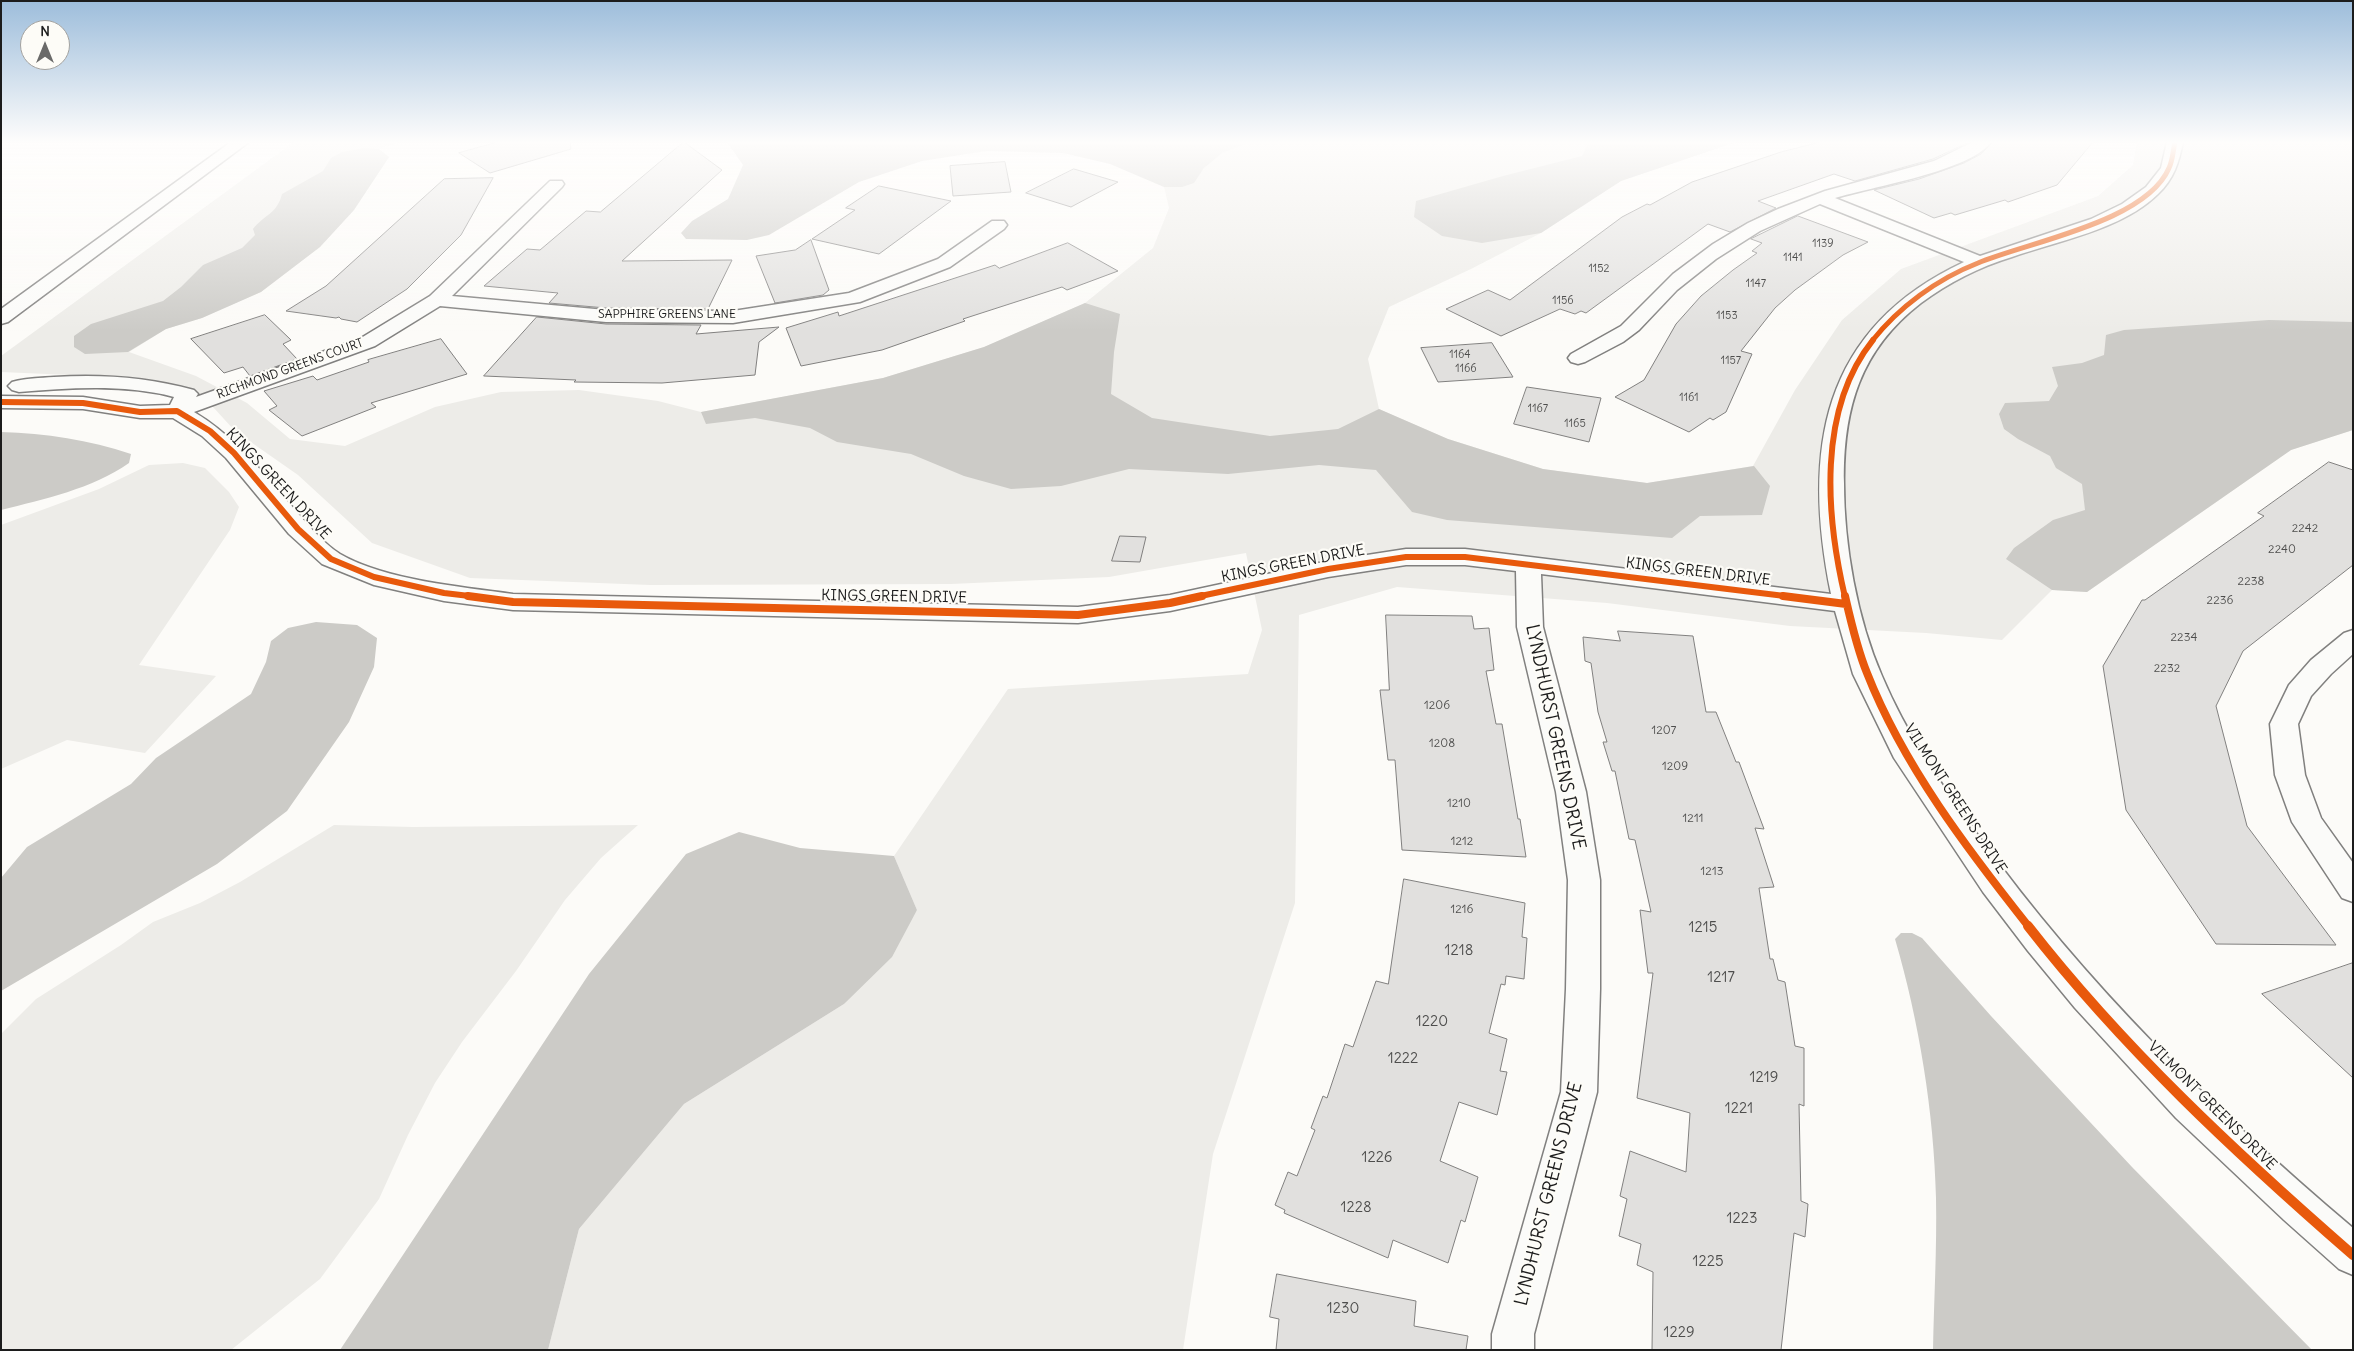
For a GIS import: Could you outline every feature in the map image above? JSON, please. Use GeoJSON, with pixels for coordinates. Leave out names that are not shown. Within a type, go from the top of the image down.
{"type":"FeatureCollection","features":[{"type":"Feature","properties":{"kind":"street"},"geometry":{"type":"LineString","coordinates":[[1,318],[155,205]]}},
{"type":"Feature","properties":{"kind":"street","name":"RICHMOND GREENS COURT"},"geometry":{"type":"LineString","coordinates":[[178,411],[368,342],[437,300],[534,205]]}},
{"type":"Feature","properties":{"kind":"street"},"geometry":{"type":"LineString","coordinates":[[1578,358],[1628,330],[1663,293],[1701,262],[1740,235],[1786,212],[1805,205]]}},
{"type":"Feature","properties":{"kind":"street"},"geometry":{"type":"LineString","coordinates":[[1837,205],[1980,262]]}},
{"type":"Feature","properties":{"kind":"street","name":"VILMONT GREENS DRIVE"},"geometry":{"type":"LineString","coordinates":[[2133,205],[2088,226],[2023,246],[1980,262],[1932,286],[1901,309],[1866,347],[1849,378],[1835,422],[1832,479],[1836,552],[1846,604],[1866,671],[1903,748],[1990,879],[2078,985],[2157,1074],[2285,1197],[2353,1255]]}},
{"type":"Feature","properties":{"kind":"street","name":"SAPPHIRE GREENS LANE"},"geometry":{"type":"LineString","coordinates":[[437,300],[606,316],[733,317],[853,298],[944,262],[998,225]]}},
{"type":"Feature","properties":{"kind":"street"},"geometry":{"type":"LineString","coordinates":[[1,388],[79,381],[126,382],[187,394],[178,411],[140,412],[83,402],[1,402]]}},
{"type":"Feature","properties":{"kind":"street","name":"KINGS GREEN DRIVE"},"geometry":{"type":"LineString","coordinates":[[178,411],[210,432],[234,453],[298,529],[332,559],[374,577],[444,593],[513,602],[1078,615],[1170,603],[1328,569],[1406,557],[1465,557],[1846,604]]}},
{"type":"Feature","properties":{"kind":"street","name":"LYNDHURST GREENS DRIVE"},"geometry":{"type":"LineString","coordinates":[[1513,1350],[1513,1334],[1579,1092],[1583,989],[1584,880],[1571,792],[1530,627],[1528,564]]}},
{"type":"Feature","properties":{"kind":"street"},"geometry":{"type":"LineString","coordinates":[[2353,639],[2321,667],[2299,692],[2284,724],[2290,775],[2307,822],[2353,889]]}},
{"type":"Feature","properties":{"kind":"shaded area"},"geometry":{"type":"Polygon","coordinates":[[[208,205],[357,205],[320,247],[261,292],[202,318],[166,329],[129,352],[196,376],[247,403],[290,439],[345,446],[435,407],[501,392],[579,390],[658,401],[701,412],[883,378],[984,347],[1085,303],[1153,248],[1169,208],[1168,205],[1584,205],[1541,233],[1471,269],[1389,307],[1368,359],[1379,409],[1448,439],[1543,469],[1647,483],[1753,466],[1795,390],[1842,320],[1901,269],[2074,205],[2353,205],[2353,430],[2291,450],[2087,592],[2052,590],[2002,640],[1926,633],[1790,626],[1607,603],[1397,587],[1299,615],[1295,903],[1213,1154],[1183,1350],[548,1350],[579,1229],[684,1104],[844,1004],[917,910],[894,856],[1008,689],[1248,674],[1262,630],[1246,553],[1109,577],[951,584],[650,585],[470,578],[372,543],[298,475],[235,431],[202,395],[139,378],[1,372],[1,356],[208,205]]]}},
{"type":"Feature","properties":{"kind":"shaded area"},"geometry":{"type":"Polygon","coordinates":[[[357,205],[320,247],[261,292],[202,318],[166,329],[128,352],[85,354],[74,347],[74,336],[91,324],[163,301],[181,287],[203,265],[242,248],[255,235],[253,229],[257,224],[277,206],[357,205]]]}},
{"type":"Feature","properties":{"kind":"shaded area"},"geometry":{"type":"Polygon","coordinates":[[[718,205],[820,205],[769,235],[747,240],[686,239],[681,233],[692,221],[718,205]]]}},
{"type":"Feature","properties":{"kind":"shaded area"},"geometry":{"type":"Polygon","coordinates":[[[1415,205],[1584,205],[1541,233],[1482,243],[1442,236],[1414,217],[1415,205]]]}},
{"type":"Feature","properties":{"kind":"shaded area"},"geometry":{"type":"Polygon","coordinates":[[[1085,303],[1120,314],[1114,352],[1111,394],[1152,418],[1270,436],[1338,429],[1379,409],[1448,439],[1543,469],[1647,483],[1754,466],[1770,486],[1762,515],[1700,516],[1672,538],[1447,520],[1412,512],[1376,470],[1319,465],[1228,474],[1129,469],[1061,486],[1011,489],[964,476],[911,454],[837,442],[810,428],[755,418],[706,424],[701,412],[883,378],[984,347],[1085,303]]]}},
{"type":"Feature","properties":{"kind":"shaded area"},"geometry":{"type":"Polygon","coordinates":[[[2269,320],[2353,322],[2353,430],[2291,450],[2087,592],[2052,590],[2006,559],[2014,548],[2053,520],[2085,510],[2082,484],[2056,468],[2050,456],[2018,439],[2004,429],[1999,414],[2005,403],[2049,401],[2058,386],[2052,367],[2082,363],[2104,355],[2106,335],[2124,330],[2269,320]]]}},
{"type":"Feature","properties":{"kind":"shaded area"},"geometry":{"type":"Polygon","coordinates":[[[1,432],[67,438],[131,454],[129,463],[99,480],[67,492],[1,510],[1,432]]]}},
{"type":"Feature","properties":{"kind":"shaded area"},"geometry":{"type":"Polygon","coordinates":[[[183,463],[205,468],[229,492],[239,507],[230,530],[139,665],[216,676],[145,753],[67,740],[1,769],[1,525],[99,489],[149,465],[183,463]]]}},
{"type":"Feature","properties":{"kind":"shaded area"},"geometry":{"type":"Polygon","coordinates":[[[316,622],[357,625],[377,638],[374,667],[349,722],[287,811],[217,864],[1,991],[1,878],[27,847],[131,784],[156,758],[251,694],[266,662],[271,641],[288,628],[316,622]]]}},
{"type":"Feature","properties":{"kind":"shaded area"},"geometry":{"type":"Polygon","coordinates":[[[334,825],[413,827],[638,825],[601,858],[565,900],[516,971],[462,1042],[435,1083],[408,1135],[379,1199],[320,1279],[231,1350],[1,1350],[1,1034],[36,999],[121,945],[153,922],[200,903],[240,882],[334,825]]]}},
{"type":"Feature","properties":{"kind":"shaded area"},"geometry":{"type":"Polygon","coordinates":[[[739,832],[800,848],[894,856],[917,910],[892,957],[844,1004],[684,1104],[579,1229],[548,1350],[340,1350],[589,974],[686,854],[739,832]]]}},
{"type":"Feature","properties":{"kind":"shaded area"},"geometry":{"type":"Polygon","coordinates":[[[1901,933],[1912,933],[1922,938],[1991,1016],[2132,1167],[2312,1350],[1933,1350],[1936,1236],[1935,1166],[1924,1067],[1904,970],[1895,939],[1901,933]]]}},
{"type":"Feature","properties":{"kind":"building"},"geometry":{"type":"Polygon","coordinates":[[[415,205],[478,205],[461,235],[407,289],[357,322],[339,317],[286,311],[326,286],[415,205]]]}},
{"type":"Feature","properties":{"kind":"building"},"geometry":{"type":"Polygon","coordinates":[[[608,205],[683,205],[622,261],[732,260],[708,309],[606,308],[549,303],[558,293],[484,286],[527,249],[540,250],[586,211],[600,212],[608,205]]]}},
{"type":"Feature","properties":{"kind":"building"},"geometry":{"type":"Polygon","coordinates":[[[850,205],[946,205],[879,254],[812,239],[855,210],[846,208],[850,205]]]}},
{"type":"Feature","properties":{"kind":"building"},"geometry":{"type":"Polygon","coordinates":[[[1645,205],[1768,205],[1776,208],[1730,232],[1708,224],[1586,313],[1581,311],[1575,314],[1560,309],[1501,336],[1446,309],[1488,290],[1510,300],[1622,217],[1645,205]]]}},
{"type":"Feature","properties":{"kind":"building"},"geometry":{"type":"Polygon","coordinates":[[[1906,205],[1988,205],[1955,215],[1951,213],[1934,218],[1906,205]]]}},
{"type":"Feature","properties":{"kind":"building"},"geometry":{"type":"Polygon","coordinates":[[[1798,216],[1868,242],[1843,255],[1795,290],[1775,308],[1741,351],[1752,354],[1726,412],[1713,420],[1710,418],[1689,432],[1615,397],[1644,380],[1676,324],[1701,296],[1757,253],[1752,251],[1762,243],[1751,239],[1798,216]]]}},
{"type":"Feature","properties":{"kind":"building"},"geometry":{"type":"Polygon","coordinates":[[[811,240],[829,290],[823,295],[775,303],[756,256],[795,250],[811,240]]]}},
{"type":"Feature","properties":{"kind":"building"},"geometry":{"type":"Polygon","coordinates":[[[1068,243],[1118,271],[1067,290],[1062,287],[963,319],[965,321],[882,350],[801,366],[786,328],[838,312],[839,316],[995,265],[999,268],[1068,243]]]}},
{"type":"Feature","properties":{"kind":"building"},"geometry":{"type":"Polygon","coordinates":[[[265,315],[291,340],[283,344],[297,359],[250,376],[243,367],[224,373],[191,339],[265,315]]]}},
{"type":"Feature","properties":{"kind":"building"},"geometry":{"type":"Polygon","coordinates":[[[537,317],[606,324],[701,325],[696,334],[779,327],[759,342],[755,375],[662,383],[574,382],[576,380],[484,376],[537,317]]]}},
{"type":"Feature","properties":{"kind":"building"},"geometry":{"type":"Polygon","coordinates":[[[441,339],[467,374],[371,403],[376,407],[302,436],[269,410],[277,406],[264,391],[313,376],[317,380],[369,362],[368,360],[441,339]]]}},
{"type":"Feature","properties":{"kind":"building"},"geometry":{"type":"Polygon","coordinates":[[[1492,343],[1513,377],[1438,382],[1421,348],[1492,343]]]}},
{"type":"Feature","properties":{"kind":"building"},"geometry":{"type":"Polygon","coordinates":[[[1527,387],[1601,398],[1589,442],[1514,424],[1527,387]]]}},
{"type":"Feature","properties":{"kind":"building"},"geometry":{"type":"Polygon","coordinates":[[[2329,462],[2353,470],[2353,565],[2243,651],[2216,706],[2247,826],[2336,945],[2216,944],[2126,810],[2103,666],[2142,600],[2145,600],[2264,516],[2258,513],[2329,462]]]}},
{"type":"Feature","properties":{"kind":"building"},"geometry":{"type":"Polygon","coordinates":[[[1120,536],[1146,537],[1140,562],[1112,561],[1120,536]]]}},
{"type":"Feature","properties":{"kind":"building"},"geometry":{"type":"Polygon","coordinates":[[[1386,615],[1472,616],[1474,629],[1489,628],[1494,670],[1486,671],[1496,724],[1502,724],[1526,857],[1402,850],[1395,760],[1388,760],[1380,690],[1389,690],[1386,615]]]}},
{"type":"Feature","properties":{"kind":"building"},"geometry":{"type":"Polygon","coordinates":[[[1618,631],[1693,636],[1706,712],[1716,712],[1736,762],[1739,762],[1764,829],[1755,828],[1774,887],[1759,888],[1770,959],[1773,959],[1778,980],[1785,982],[1795,1046],[1804,1048],[1804,1106],[1799,1104],[1801,1201],[1808,1204],[1805,1237],[1794,1233],[1781,1350],[1652,1350],[1653,1272],[1637,1265],[1641,1244],[1619,1236],[1627,1199],[1620,1196],[1630,1151],[1686,1172],[1690,1113],[1637,1098],[1653,973],[1648,973],[1640,910],[1651,912],[1635,840],[1629,839],[1615,771],[1612,771],[1603,742],[1607,742],[1598,712],[1591,663],[1585,661],[1583,637],[1620,641],[1618,631]]]}},
{"type":"Feature","properties":{"kind":"building"},"geometry":{"type":"Polygon","coordinates":[[[1404,879],[1525,903],[1522,937],[1527,938],[1524,979],[1506,976],[1505,985],[1501,984],[1489,1033],[1507,1039],[1500,1071],[1507,1072],[1497,1115],[1459,1102],[1440,1161],[1478,1177],[1465,1222],[1461,1220],[1448,1263],[1393,1240],[1388,1258],[1284,1213],[1285,1210],[1275,1205],[1288,1172],[1297,1176],[1315,1130],[1311,1128],[1323,1096],[1327,1098],[1345,1044],[1353,1047],[1376,981],[1388,984],[1404,879]]]}},
{"type":"Feature","properties":{"kind":"building"},"geometry":{"type":"Polygon","coordinates":[[[2353,963],[2353,1078],[2262,994],[2353,963]]]}},
{"type":"Feature","properties":{"kind":"building"},"geometry":{"type":"Polygon","coordinates":[[[1277,1274],[1416,1301],[1414,1326],[1468,1336],[1466,1350],[1276,1350],[1279,1319],[1270,1317],[1277,1274]]]}},
{"type":"Feature","properties":{"kind":"cycle path"},"geometry":{"type":"LineString","coordinates":[[2132,205],[2097,222],[1964,269],[1937,284],[1901,310],[1866,348],[1855,367],[1840,406],[1833,447],[1833,527],[1841,579],[1867,674],[1903,748],[1994,883],[2087,998],[2189,1105],[2297,1207],[2353,1255]]}},
{"type":"Feature","properties":{"kind":"cycle path"},"geometry":{"type":"LineString","coordinates":[[1,402],[83,403],[140,412],[177,411],[210,431],[234,453],[298,529],[331,559],[374,577],[444,593],[513,602],[1078,615],[1170,603],[1328,569],[1406,557],[1465,557],[1846,604]]}}]}
